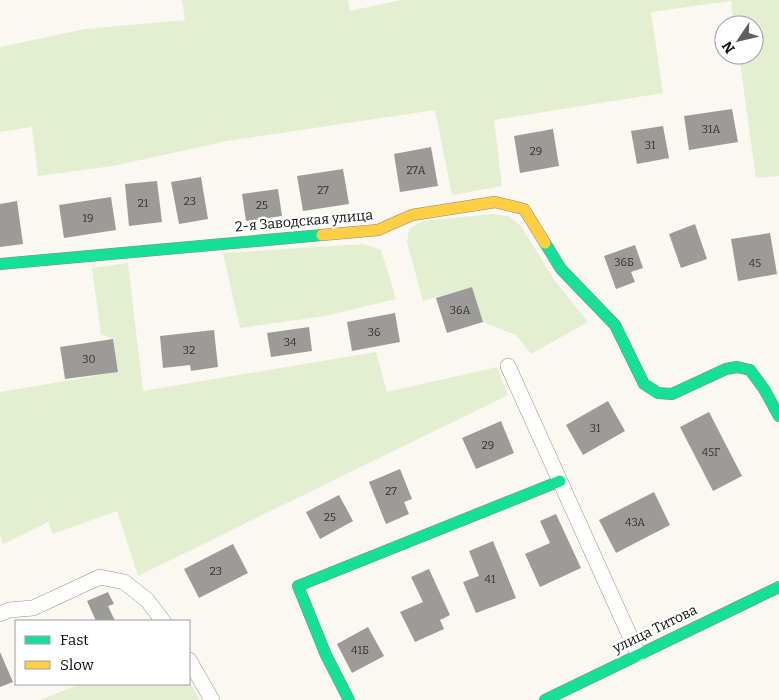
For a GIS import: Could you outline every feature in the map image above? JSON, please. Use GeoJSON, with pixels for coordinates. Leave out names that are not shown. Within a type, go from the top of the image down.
{"type":"FeatureCollection","features":[{"type":"Feature","properties":{"kind":"street","name":"2-я Заводская улица"},"geometry":{"type":"LineString","coordinates":[[0,264],[378,230],[412,214],[495,202],[524,209],[561,269],[615,325],[644,384],[658,393],[672,394],[726,368],[743,368],[750,370],[764,389],[779,416]]}},
{"type":"Feature","properties":{"kind":"street"},"geometry":{"type":"LineString","coordinates":[[508,366],[638,654]]}},
{"type":"Feature","properties":{"kind":"street"},"geometry":{"type":"LineString","coordinates":[[349,700],[326,655],[298,586],[560,481]]}},
{"type":"Feature","properties":{"kind":"street"},"geometry":{"type":"LineString","coordinates":[[0,614],[9,610],[33,608],[100,577],[124,582],[147,600],[161,620]]}},
{"type":"Feature","properties":{"kind":"street","name":"улица Титова"},"geometry":{"type":"LineString","coordinates":[[546,700],[779,587]]}},
{"type":"Feature","properties":{"kind":"street"},"geometry":{"type":"LineString","coordinates":[[190,662],[212,700]]}},
{"type":"Feature","properties":{"kind":"green space"},"geometry":{"type":"Polygon","coordinates":[[[182,0],[348,0],[350,11],[401,0],[779,0],[779,176],[756,178],[740,65],[764,65],[764,15],[733,15],[731,1],[651,12],[663,93],[494,120],[502,186],[452,195],[435,110],[227,141],[113,166],[38,176],[32,127],[0,132],[0,47],[85,29],[185,20],[182,0]]]}},
{"type":"Feature","properties":{"kind":"green space"},"geometry":{"type":"Polygon","coordinates":[[[491,214],[508,216],[521,226],[555,281],[588,322],[531,354],[516,335],[483,322],[472,287],[423,301],[407,242],[409,229],[423,221],[491,214]]]}},
{"type":"Feature","properties":{"kind":"green space"},"geometry":{"type":"Polygon","coordinates":[[[364,244],[381,250],[396,299],[326,316],[240,328],[223,253],[364,244]]]}},
{"type":"Feature","properties":{"kind":"green space"},"geometry":{"type":"Polygon","coordinates":[[[128,263],[143,391],[376,352],[387,392],[497,367],[508,395],[138,576],[117,511],[53,534],[48,522],[3,544],[0,534],[0,392],[118,372],[113,339],[101,334],[92,268],[128,263]]]}},
{"type":"Feature","properties":{"kind":"green space"},"geometry":{"type":"Polygon","coordinates":[[[190,683],[200,700],[40,700],[78,685],[190,685],[190,683]]]}},
{"type":"Feature","properties":{"kind":"building"},"geometry":{"type":"Polygon","coordinates":[[[732,109],[738,142],[689,150],[684,116],[732,109]]]}},
{"type":"Feature","properties":{"kind":"building"},"geometry":{"type":"Polygon","coordinates":[[[663,126],[669,158],[637,164],[631,131],[663,126]]]}},
{"type":"Feature","properties":{"kind":"building"},"geometry":{"type":"Polygon","coordinates":[[[553,129],[559,166],[520,173],[514,136],[553,129]]]}},
{"type":"Feature","properties":{"kind":"building"},"geometry":{"type":"Polygon","coordinates":[[[431,147],[438,186],[400,192],[394,154],[431,147]]]}},
{"type":"Feature","properties":{"kind":"building"},"geometry":{"type":"Polygon","coordinates":[[[343,169],[349,204],[303,211],[297,176],[343,169]]]}},
{"type":"Feature","properties":{"kind":"building"},"geometry":{"type":"Polygon","coordinates":[[[201,177],[208,219],[179,224],[171,182],[201,177]]]}},
{"type":"Feature","properties":{"kind":"building"},"geometry":{"type":"Polygon","coordinates":[[[157,181],[162,222],[129,226],[125,184],[157,181]]]}},
{"type":"Feature","properties":{"kind":"building"},"geometry":{"type":"Polygon","coordinates":[[[278,189],[282,216],[246,221],[242,194],[278,189]]]}},
{"type":"Feature","properties":{"kind":"building"},"geometry":{"type":"Polygon","coordinates":[[[111,197],[116,230],[64,238],[59,205],[111,197]]]}},
{"type":"Feature","properties":{"kind":"building"},"geometry":{"type":"Polygon","coordinates":[[[17,201],[23,244],[0,247],[0,204],[17,201]]]}},
{"type":"Feature","properties":{"kind":"building"},"geometry":{"type":"Polygon","coordinates":[[[695,224],[707,259],[681,268],[669,234],[695,224]]]}},
{"type":"Feature","properties":{"kind":"building"},"geometry":{"type":"Polygon","coordinates":[[[770,233],[777,274],[738,281],[731,239],[770,233]]]}},
{"type":"Feature","properties":{"kind":"building"},"geometry":{"type":"Polygon","coordinates":[[[635,245],[643,268],[631,272],[635,282],[616,289],[604,256],[635,245]]]}},
{"type":"Feature","properties":{"kind":"building"},"geometry":{"type":"Polygon","coordinates":[[[472,287],[483,322],[447,333],[436,298],[472,287]]]}},
{"type":"Feature","properties":{"kind":"building"},"geometry":{"type":"Polygon","coordinates":[[[395,313],[400,342],[352,351],[347,322],[395,313]]]}},
{"type":"Feature","properties":{"kind":"building"},"geometry":{"type":"Polygon","coordinates":[[[309,327],[312,351],[271,357],[267,333],[309,327]]]}},
{"type":"Feature","properties":{"kind":"building"},"geometry":{"type":"Polygon","coordinates":[[[214,330],[218,367],[191,371],[190,365],[163,368],[160,336],[214,330]]]}},
{"type":"Feature","properties":{"kind":"building"},"geometry":{"type":"Polygon","coordinates":[[[113,339],[118,372],[65,379],[60,347],[113,339]]]}},
{"type":"Feature","properties":{"kind":"building"},"geometry":{"type":"Polygon","coordinates":[[[608,401],[625,431],[583,455],[566,425],[608,401]]]}},
{"type":"Feature","properties":{"kind":"building"},"geometry":{"type":"Polygon","coordinates":[[[709,412],[742,476],[713,491],[680,427],[709,412]]]}},
{"type":"Feature","properties":{"kind":"building"},"geometry":{"type":"Polygon","coordinates":[[[501,421],[514,453],[476,469],[462,438],[501,421]]]}},
{"type":"Feature","properties":{"kind":"building"},"geometry":{"type":"Polygon","coordinates":[[[400,469],[412,499],[404,502],[409,514],[386,524],[369,482],[400,469]]]}},
{"type":"Feature","properties":{"kind":"building"},"geometry":{"type":"Polygon","coordinates":[[[654,492],[670,525],[616,553],[599,520],[654,492]]]}},
{"type":"Feature","properties":{"kind":"building"},"geometry":{"type":"Polygon","coordinates":[[[339,495],[353,521],[320,539],[306,512],[339,495]]]}},
{"type":"Feature","properties":{"kind":"building"},"geometry":{"type":"Polygon","coordinates":[[[556,514],[581,568],[540,587],[525,554],[550,543],[540,521],[556,514]]]}},
{"type":"Feature","properties":{"kind":"building"},"geometry":{"type":"Polygon","coordinates":[[[493,541],[516,598],[476,613],[463,582],[479,576],[469,551],[493,541]]]}},
{"type":"Feature","properties":{"kind":"building"},"geometry":{"type":"Polygon","coordinates":[[[233,544],[248,573],[199,598],[184,569],[233,544]]]}},
{"type":"Feature","properties":{"kind":"building"},"geometry":{"type":"Polygon","coordinates":[[[429,569],[450,615],[440,620],[444,629],[415,642],[400,612],[423,602],[411,577],[429,569]]]}},
{"type":"Feature","properties":{"kind":"building"},"geometry":{"type":"Polygon","coordinates":[[[108,592],[114,604],[108,606],[115,620],[96,620],[87,601],[108,592]]]}},
{"type":"Feature","properties":{"kind":"building"},"geometry":{"type":"Polygon","coordinates":[[[368,627],[384,656],[352,673],[337,644],[368,627]]]}},
{"type":"Feature","properties":{"kind":"building"},"geometry":{"type":"Polygon","coordinates":[[[0,652],[13,682],[0,687],[0,652]]]}},
{"type":"Feature","properties":{"kind":"traffic: fast"},"geometry":{"type":"LineString","coordinates":[[0,264],[322,235]]}},
{"type":"Feature","properties":{"kind":"traffic: fast"},"geometry":{"type":"LineString","coordinates":[[545,243],[561,269],[615,325],[644,384],[658,393],[672,394],[726,369],[737,367],[750,370],[764,389],[779,416]]}},
{"type":"Feature","properties":{"kind":"traffic: fast"},"geometry":{"type":"LineString","coordinates":[[349,700],[326,655],[298,586],[560,481]]}},
{"type":"Feature","properties":{"kind":"traffic: fast"},"geometry":{"type":"LineString","coordinates":[[545,700],[779,587]]}},
{"type":"Feature","properties":{"kind":"traffic: slow"},"geometry":{"type":"LineString","coordinates":[[322,235],[378,230],[412,215],[495,202],[524,209],[545,243]]}}]}
